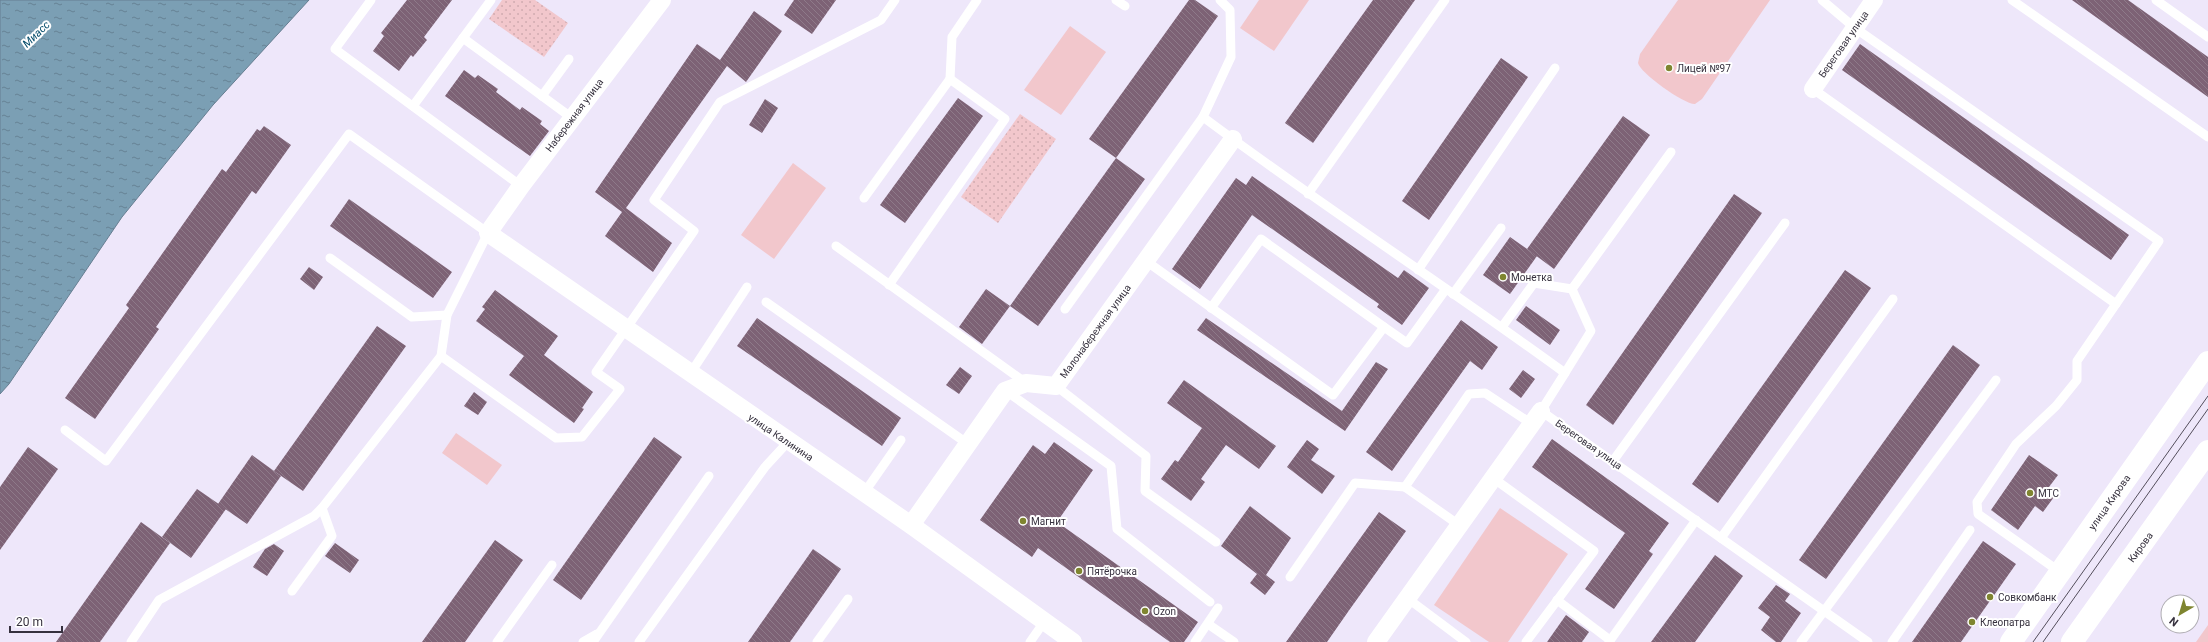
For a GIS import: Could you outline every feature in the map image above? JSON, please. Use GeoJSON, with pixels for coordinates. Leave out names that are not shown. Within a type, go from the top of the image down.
{"type":"FeatureCollection","features":[{"type":"Feature","properties":{"kind":"main road","name":"улица Кирова"},"geometry":{"type":"LineString","coordinates":[[2011,642],[2208,362]]}},
{"type":"Feature","properties":{"kind":"main road","name":"Кирова"},"geometry":{"type":"LineString","coordinates":[[2072,642],[2208,451]]}},
{"type":"Feature","properties":{"kind":"street","name":"Набережная улица"},"geometry":{"type":"LineString","coordinates":[[488,233],[521,186],[662,0]]}},
{"type":"Feature","properties":{"kind":"street","name":"Береговая улица"},"geometry":{"type":"LineString","coordinates":[[1813,88],[1874,0]]}},
{"type":"Feature","properties":{"kind":"street","name":"Малонабережная улица"},"geometry":{"type":"LineString","coordinates":[[1006,390],[1026,383],[1056,386],[1233,139]]}},
{"type":"Feature","properties":{"kind":"street","name":"улица Калинина"},"geometry":{"type":"LineString","coordinates":[[488,233],[788,442],[911,525],[1072,642]]}},
{"type":"Feature","properties":{"kind":"street"},"geometry":{"type":"LineString","coordinates":[[911,525],[1006,390]]}},
{"type":"Feature","properties":{"kind":"street"},"geometry":{"type":"LineString","coordinates":[[1376,642],[1536,418]]}},
{"type":"Feature","properties":{"kind":"lane"},"geometry":{"type":"LineString","coordinates":[[371,0],[335,49],[521,186]]}},
{"type":"Feature","properties":{"kind":"lane"},"geometry":{"type":"LineString","coordinates":[[413,106],[491,0]]}},
{"type":"Feature","properties":{"kind":"lane"},"geometry":{"type":"LineString","coordinates":[[441,356],[556,438],[582,437],[620,389],[596,372],[694,231],[654,200],[720,102],[881,20],[895,0]]}},
{"type":"Feature","properties":{"kind":"lane"},"geometry":{"type":"LineString","coordinates":[[864,198],[950,79],[952,37],[977,0]]}},
{"type":"Feature","properties":{"kind":"lane"},"geometry":{"type":"LineString","coordinates":[[1116,0],[1124,6]]}},
{"type":"Feature","properties":{"kind":"lane"},"geometry":{"type":"LineString","coordinates":[[1065,309],[1203,117],[1231,57],[1230,10],[1220,0]]}},
{"type":"Feature","properties":{"kind":"lane"},"geometry":{"type":"LineString","coordinates":[[1308,194],[1445,0]]}},
{"type":"Feature","properties":{"kind":"lane"},"geometry":{"type":"LineString","coordinates":[[1822,0],[1855,28],[2159,241],[2077,362],[2076,380],[2056,406],[2016,444],[1977,502],[1978,514],[2060,572]]}},
{"type":"Feature","properties":{"kind":"lane"},"geometry":{"type":"LineString","coordinates":[[2012,0],[2208,137]]}},
{"type":"Feature","properties":{"kind":"lane"},"geometry":{"type":"LineString","coordinates":[[2156,0],[2208,37]]}},
{"type":"Feature","properties":{"kind":"lane"},"geometry":{"type":"LineString","coordinates":[[463,38],[572,118]]}},
{"type":"Feature","properties":{"kind":"lane"},"geometry":{"type":"LineString","coordinates":[[542,96],[569,59]]}},
{"type":"Feature","properties":{"kind":"lane"},"geometry":{"type":"LineString","coordinates":[[1418,270],[1555,68]]}},
{"type":"Feature","properties":{"kind":"lane"},"geometry":{"type":"LineString","coordinates":[[889,285],[1005,119],[950,79]]}},
{"type":"Feature","properties":{"kind":"lane"},"geometry":{"type":"LineString","coordinates":[[1813,88],[2116,304]]}},
{"type":"Feature","properties":{"kind":"lane"},"geometry":{"type":"LineString","coordinates":[[1203,117],[1308,194],[1502,327],[1565,373]]}},
{"type":"Feature","properties":{"kind":"lane"},"geometry":{"type":"LineString","coordinates":[[65,430],[106,461],[349,134],[488,233],[447,315],[441,356],[322,508],[314,516],[159,600],[131,642]]}},
{"type":"Feature","properties":{"kind":"lane"},"geometry":{"type":"LineString","coordinates":[[1572,289],[1671,152]]}},
{"type":"Feature","properties":{"kind":"lane"},"geometry":{"type":"LineString","coordinates":[[1613,462],[1785,223]]}},
{"type":"Feature","properties":{"kind":"lane"},"geometry":{"type":"LineString","coordinates":[[1211,308],[1261,239],[1407,343],[1501,228]]}},
{"type":"Feature","properties":{"kind":"lane"},"geometry":{"type":"LineString","coordinates":[[836,246],[1026,383]]}},
{"type":"Feature","properties":{"kind":"lane"},"geometry":{"type":"LineString","coordinates":[[330,258],[412,317],[447,315]]}},
{"type":"Feature","properties":{"kind":"lane"},"geometry":{"type":"LineString","coordinates":[[1146,261],[1333,395],[1384,327]]}},
{"type":"Feature","properties":{"kind":"lane"},"geometry":{"type":"LineString","coordinates":[[1502,327],[1534,283],[1572,289]]}},
{"type":"Feature","properties":{"kind":"lane"},"geometry":{"type":"LineString","coordinates":[[690,374],[747,287]]}},
{"type":"Feature","properties":{"kind":"lane"},"geometry":{"type":"LineString","coordinates":[[1536,418],[1591,331],[1572,289]]}},
{"type":"Feature","properties":{"kind":"lane"},"geometry":{"type":"LineString","coordinates":[[1721,538],[1893,299]]}},
{"type":"Feature","properties":{"kind":"lane"},"geometry":{"type":"LineString","coordinates":[[766,302],[968,444]]}},
{"type":"Feature","properties":{"kind":"lane"},"geometry":{"type":"LineString","coordinates":[[1801,642],[1825,612],[1996,380]]}},
{"type":"Feature","properties":{"kind":"lane"},"geometry":{"type":"LineString","coordinates":[[1056,386],[1146,456],[1145,491],[1216,542]]}},
{"type":"Feature","properties":{"kind":"lane"},"geometry":{"type":"LineString","coordinates":[[1006,390],[1111,466],[1117,529],[1210,602]]}},
{"type":"Feature","properties":{"kind":"lane","name":"Береговая улица"},"geometry":{"type":"LineString","coordinates":[[1406,487],[1469,394],[1484,393],[1536,418],[1613,462],[1868,642]]}},
{"type":"Feature","properties":{"kind":"lane"},"geometry":{"type":"LineString","coordinates":[[864,493],[901,440]]}},
{"type":"Feature","properties":{"kind":"lane"},"geometry":{"type":"LineString","coordinates":[[639,642],[765,467],[788,442]]}},
{"type":"Feature","properties":{"kind":"lane"},"geometry":{"type":"LineString","coordinates":[[593,642],[709,476]]}},
{"type":"Feature","properties":{"kind":"lane"},"geometry":{"type":"LineString","coordinates":[[1493,478],[1594,551],[1526,642]]}},
{"type":"Feature","properties":{"kind":"lane"},"geometry":{"type":"LineString","coordinates":[[1290,577],[1355,483],[1406,487],[1459,525]]}},
{"type":"Feature","properties":{"kind":"lane"},"geometry":{"type":"LineString","coordinates":[[292,591],[332,536],[322,508]]}},
{"type":"Feature","properties":{"kind":"lane"},"geometry":{"type":"LineString","coordinates":[[1557,600],[1609,641],[1696,520]]}},
{"type":"Feature","properties":{"kind":"lane"},"geometry":{"type":"LineString","coordinates":[[1892,642],[1970,530]]}},
{"type":"Feature","properties":{"kind":"lane"},"geometry":{"type":"LineString","coordinates":[[497,642],[552,565]]}},
{"type":"Feature","properties":{"kind":"lane"},"geometry":{"type":"LineString","coordinates":[[1407,598],[1466,642]]}},
{"type":"Feature","properties":{"kind":"lane"},"geometry":{"type":"LineString","coordinates":[[817,642],[848,599]]}},
{"type":"Feature","properties":{"kind":"lane"},"geometry":{"type":"LineString","coordinates":[[1194,642],[1218,608]]}},
{"type":"Feature","properties":{"kind":"lane"},"geometry":{"type":"LineString","coordinates":[[1030,642],[1044,622]]}},
{"type":"Feature","properties":{"kind":"lane"},"geometry":{"type":"LineString","coordinates":[[1208,624],[1234,642]]}},
{"type":"Feature","properties":{"kind":"lane"},"geometry":{"type":"LineString","coordinates":[[583,642],[600,632]]}},
{"type":"Feature","properties":{"kind":"shaded area"},"geometry":{"type":"Polygon","coordinates":[[[502,0],[535,0],[568,23],[544,57],[489,19],[502,0]]]}},
{"type":"Feature","properties":{"kind":"shaded area"},"geometry":{"type":"Polygon","coordinates":[[[1259,0],[1309,0],[1274,51],[1240,28],[1259,0]]]}},
{"type":"Feature","properties":{"kind":"shaded area"},"geometry":{"type":"Polygon","coordinates":[[[1678,0],[1770,0],[1702,99],[1695,104],[1673,94],[1654,81],[1646,74],[1638,63],[1640,54],[1678,0]]]}},
{"type":"Feature","properties":{"kind":"shaded area"},"geometry":{"type":"Polygon","coordinates":[[[1070,26],[1106,52],[1061,115],[1024,90],[1070,26]]]}},
{"type":"Feature","properties":{"kind":"shaded area"},"geometry":{"type":"Polygon","coordinates":[[[1020,114],[1056,139],[998,223],[961,197],[1020,114]]]}},
{"type":"Feature","properties":{"kind":"shaded area"},"geometry":{"type":"Polygon","coordinates":[[[793,163],[826,188],[774,259],[741,235],[793,163]]]}},
{"type":"Feature","properties":{"kind":"shaded area"},"geometry":{"type":"Polygon","coordinates":[[[456,433],[502,465],[487,485],[442,453],[456,433]]]}},
{"type":"Feature","properties":{"kind":"shaded area"},"geometry":{"type":"Polygon","coordinates":[[[1500,508],[1568,554],[1508,642],[1489,642],[1434,605],[1500,508]]]}},
{"type":"Feature","properties":{"kind":"shaded area"},"geometry":{"type":"Polygon","coordinates":[[[2208,625],[2208,642],[2196,642],[2208,625]]]}},
{"type":"Feature","properties":{"kind":"water","name":"Миасс"},"geometry":{"type":"Polygon","coordinates":[[[0,0],[309,0],[213,105],[122,217],[9,384],[0,394],[0,0]]]}},
{"type":"Feature","properties":{"kind":"building"},"geometry":{"type":"Polygon","coordinates":[[[407,0],[452,0],[424,37],[427,40],[413,57],[411,55],[399,71],[373,51],[384,36],[381,33],[407,0]]]}},
{"type":"Feature","properties":{"kind":"building"},"geometry":{"type":"Polygon","coordinates":[[[794,0],[836,0],[812,34],[784,15],[794,0]]]}},
{"type":"Feature","properties":{"kind":"building"},"geometry":{"type":"Polygon","coordinates":[[[1189,0],[1195,0],[1218,16],[1116,158],[1089,139],[1189,0]]]}},
{"type":"Feature","properties":{"kind":"building"},"geometry":{"type":"Polygon","coordinates":[[[1373,0],[1415,0],[1313,143],[1285,123],[1373,0]]]}},
{"type":"Feature","properties":{"kind":"building"},"geometry":{"type":"Polygon","coordinates":[[[2072,0],[2128,0],[2208,57],[2208,97],[2072,0]]]}},
{"type":"Feature","properties":{"kind":"building"},"geometry":{"type":"Polygon","coordinates":[[[754,11],[782,31],[746,82],[727,66],[626,208],[672,243],[653,272],[605,236],[622,212],[595,192],[697,44],[720,60],[754,11]]]}},
{"type":"Feature","properties":{"kind":"building"},"geometry":{"type":"Polygon","coordinates":[[[1860,44],[2129,235],[2111,260],[1842,70],[1860,44]]]}},
{"type":"Feature","properties":{"kind":"building"},"geometry":{"type":"Polygon","coordinates":[[[1501,58],[1528,77],[1429,220],[1402,201],[1501,58]]]}},
{"type":"Feature","properties":{"kind":"building"},"geometry":{"type":"Polygon","coordinates":[[[464,70],[475,78],[478,75],[498,89],[496,92],[520,110],[522,107],[542,121],[540,124],[549,131],[530,156],[445,96],[464,70]]]}},
{"type":"Feature","properties":{"kind":"building"},"geometry":{"type":"Polygon","coordinates":[[[958,98],[983,116],[905,223],[880,205],[958,98]]]}},
{"type":"Feature","properties":{"kind":"building"},"geometry":{"type":"Polygon","coordinates":[[[765,99],[778,108],[762,133],[749,125],[765,99]]]}},
{"type":"Feature","properties":{"kind":"building"},"geometry":{"type":"Polygon","coordinates":[[[1623,116],[1650,135],[1554,269],[1527,249],[1623,116]]]}},
{"type":"Feature","properties":{"kind":"building"},"geometry":{"type":"Polygon","coordinates":[[[264,126],[291,145],[256,194],[252,191],[156,327],[159,329],[95,419],[65,398],[129,308],[126,305],[222,169],[226,172],[257,129],[260,131],[264,126]]]}},
{"type":"Feature","properties":{"kind":"building"},"geometry":{"type":"Polygon","coordinates":[[[1116,158],[1145,179],[1038,326],[1010,306],[1116,158]]]}},
{"type":"Feature","properties":{"kind":"building"},"geometry":{"type":"Polygon","coordinates":[[[1252,176],[1398,278],[1404,270],[1429,288],[1402,325],[1377,307],[1379,304],[1252,215],[1200,289],[1172,269],[1236,178],[1246,185],[1252,176]]]}},
{"type":"Feature","properties":{"kind":"building"},"geometry":{"type":"Polygon","coordinates":[[[1734,194],[1762,213],[1613,425],[1586,405],[1734,194]]]}},
{"type":"Feature","properties":{"kind":"building"},"geometry":{"type":"Polygon","coordinates":[[[349,199],[452,272],[433,298],[330,226],[349,199]]]}},
{"type":"Feature","properties":{"kind":"building"},"geometry":{"type":"Polygon","coordinates":[[[1510,237],[1537,256],[1510,294],[1483,275],[1510,237]]]}},
{"type":"Feature","properties":{"kind":"building"},"geometry":{"type":"Polygon","coordinates":[[[309,267],[323,277],[314,290],[300,279],[309,267]]]}},
{"type":"Feature","properties":{"kind":"building"},"geometry":{"type":"Polygon","coordinates":[[[1845,270],[1871,288],[1718,503],[1692,484],[1845,270]]]}},
{"type":"Feature","properties":{"kind":"building"},"geometry":{"type":"Polygon","coordinates":[[[986,289],[1010,306],[982,344],[959,327],[986,289]]]}},
{"type":"Feature","properties":{"kind":"building"},"geometry":{"type":"Polygon","coordinates":[[[495,290],[558,336],[544,355],[593,392],[582,408],[584,409],[574,423],[509,375],[524,356],[476,321],[485,309],[482,307],[495,290]]]}},
{"type":"Feature","properties":{"kind":"building"},"geometry":{"type":"Polygon","coordinates":[[[1526,306],[1560,330],[1550,345],[1516,320],[1526,306]]]}},
{"type":"Feature","properties":{"kind":"building"},"geometry":{"type":"Polygon","coordinates":[[[757,318],[901,418],[882,446],[737,346],[757,318]]]}},
{"type":"Feature","properties":{"kind":"building"},"geometry":{"type":"Polygon","coordinates":[[[1206,318],[1342,411],[1376,362],[1388,369],[1345,431],[1197,330],[1206,318]]]}},
{"type":"Feature","properties":{"kind":"building"},"geometry":{"type":"Polygon","coordinates":[[[1461,320],[1498,347],[1482,370],[1470,361],[1392,471],[1366,452],[1461,320]]]}},
{"type":"Feature","properties":{"kind":"building"},"geometry":{"type":"Polygon","coordinates":[[[377,326],[406,346],[303,491],[274,471],[377,326]]]}},
{"type":"Feature","properties":{"kind":"building"},"geometry":{"type":"Polygon","coordinates":[[[1953,345],[1980,365],[1826,579],[1799,560],[1953,345]]]}},
{"type":"Feature","properties":{"kind":"building"},"geometry":{"type":"Polygon","coordinates":[[[960,367],[972,376],[959,394],[946,385],[960,367]]]}},
{"type":"Feature","properties":{"kind":"building"},"geometry":{"type":"Polygon","coordinates":[[[1523,370],[1535,379],[1521,398],[1509,389],[1523,370]]]}},
{"type":"Feature","properties":{"kind":"building"},"geometry":{"type":"Polygon","coordinates":[[[1184,380],[1276,446],[1259,469],[1226,445],[1201,479],[1205,482],[1191,501],[1161,479],[1175,460],[1178,462],[1202,428],[1167,403],[1184,380]]]}},
{"type":"Feature","properties":{"kind":"building"},"geometry":{"type":"Polygon","coordinates":[[[474,392],[487,402],[478,415],[464,406],[474,392]]]}},
{"type":"Feature","properties":{"kind":"building"},"geometry":{"type":"Polygon","coordinates":[[[654,437],[682,457],[581,600],[553,580],[654,437]]]}},
{"type":"Feature","properties":{"kind":"building"},"geometry":{"type":"Polygon","coordinates":[[[1552,439],[1669,523],[1649,551],[1653,554],[1614,609],[1585,589],[1625,533],[1532,467],[1552,439]]]}},
{"type":"Feature","properties":{"kind":"building"},"geometry":{"type":"Polygon","coordinates":[[[1307,440],[1319,449],[1311,460],[1335,476],[1322,494],[1287,467],[1307,440]]]}},
{"type":"Feature","properties":{"kind":"building"},"geometry":{"type":"Polygon","coordinates":[[[1054,442],[1093,470],[1057,522],[1198,622],[1184,642],[1170,642],[1038,548],[1032,557],[980,520],[1033,445],[1045,454],[1054,442]]]}},
{"type":"Feature","properties":{"kind":"building"},"geometry":{"type":"Polygon","coordinates":[[[28,447],[58,469],[0,550],[0,487],[28,447]]]}},
{"type":"Feature","properties":{"kind":"building"},"geometry":{"type":"Polygon","coordinates":[[[252,455],[281,476],[247,524],[218,504],[252,455]]]}},
{"type":"Feature","properties":{"kind":"building"},"geometry":{"type":"Polygon","coordinates":[[[2029,455],[2058,475],[2046,491],[2054,497],[2043,512],[2035,506],[2018,530],[1991,510],[2029,455]]]}},
{"type":"Feature","properties":{"kind":"building"},"geometry":{"type":"Polygon","coordinates":[[[197,489],[226,509],[191,558],[162,537],[197,489]]]}},
{"type":"Feature","properties":{"kind":"building"},"geometry":{"type":"Polygon","coordinates":[[[1250,506],[1291,538],[1266,575],[1275,582],[1265,595],[1250,583],[1257,574],[1221,546],[1250,506]]]}},
{"type":"Feature","properties":{"kind":"building"},"geometry":{"type":"Polygon","coordinates":[[[1379,512],[1406,531],[1327,642],[1286,642],[1379,512]]]}},
{"type":"Feature","properties":{"kind":"building"},"geometry":{"type":"Polygon","coordinates":[[[141,522],[170,543],[100,642],[56,642],[141,522]]]}},
{"type":"Feature","properties":{"kind":"building"},"geometry":{"type":"Polygon","coordinates":[[[495,540],[523,560],[465,642],[422,642],[495,540]]]}},
{"type":"Feature","properties":{"kind":"building"},"geometry":{"type":"Polygon","coordinates":[[[1983,541],[2016,564],[1961,642],[1912,642],[1983,541]]]}},
{"type":"Feature","properties":{"kind":"building"},"geometry":{"type":"Polygon","coordinates":[[[335,543],[359,560],[350,573],[325,556],[335,543]]]}},
{"type":"Feature","properties":{"kind":"building"},"geometry":{"type":"Polygon","coordinates":[[[274,544],[284,551],[267,576],[253,567],[265,549],[274,544]]]}},
{"type":"Feature","properties":{"kind":"building"},"geometry":{"type":"Polygon","coordinates":[[[813,549],[841,569],[830,585],[790,642],[748,642],[813,549]]]}},
{"type":"Feature","properties":{"kind":"building"},"geometry":{"type":"Polygon","coordinates":[[[1715,555],[1743,576],[1695,642],[1651,642],[1715,555]]]}},
{"type":"Feature","properties":{"kind":"building"},"geometry":{"type":"Polygon","coordinates":[[[1776,585],[1790,594],[1785,601],[1801,613],[1781,642],[1776,642],[1761,630],[1770,617],[1758,608],[1776,585]]]}},
{"type":"Feature","properties":{"kind":"building"},"geometry":{"type":"Polygon","coordinates":[[[1566,615],[1589,632],[1582,642],[1547,642],[1566,615]]]}},
{"type":"Feature","properties":{"kind":"tram line"},"geometry":{"type":"LineString","coordinates":[[2033,642],[2208,396]]}},
{"type":"Feature","properties":{"kind":"tram line"},"geometry":{"type":"LineString","coordinates":[[2043,642],[2208,409]]}},
{"type":"Feature","properties":{"kind":"place","name":"Лицей №97"},"geometry":{"type":"Point","coordinates":[1669,68]}},
{"type":"Feature","properties":{"kind":"place","name":"Монетка"},"geometry":{"type":"Point","coordinates":[1503,277]}},
{"type":"Feature","properties":{"kind":"place","name":"МТС"},"geometry":{"type":"Point","coordinates":[2030,493]}},
{"type":"Feature","properties":{"kind":"place","name":"Магнит"},"geometry":{"type":"Point","coordinates":[1023,521]}},
{"type":"Feature","properties":{"kind":"place","name":"Пятёрочка"},"geometry":{"type":"Point","coordinates":[1079,571]}},
{"type":"Feature","properties":{"kind":"place","name":"Совкомбанк"},"geometry":{"type":"Point","coordinates":[1990,597]}},
{"type":"Feature","properties":{"kind":"place","name":"Ozon"},"geometry":{"type":"Point","coordinates":[1145,611]}},
{"type":"Feature","properties":{"kind":"place","name":"Клеопатра"},"geometry":{"type":"Point","coordinates":[1972,622]}}]}
